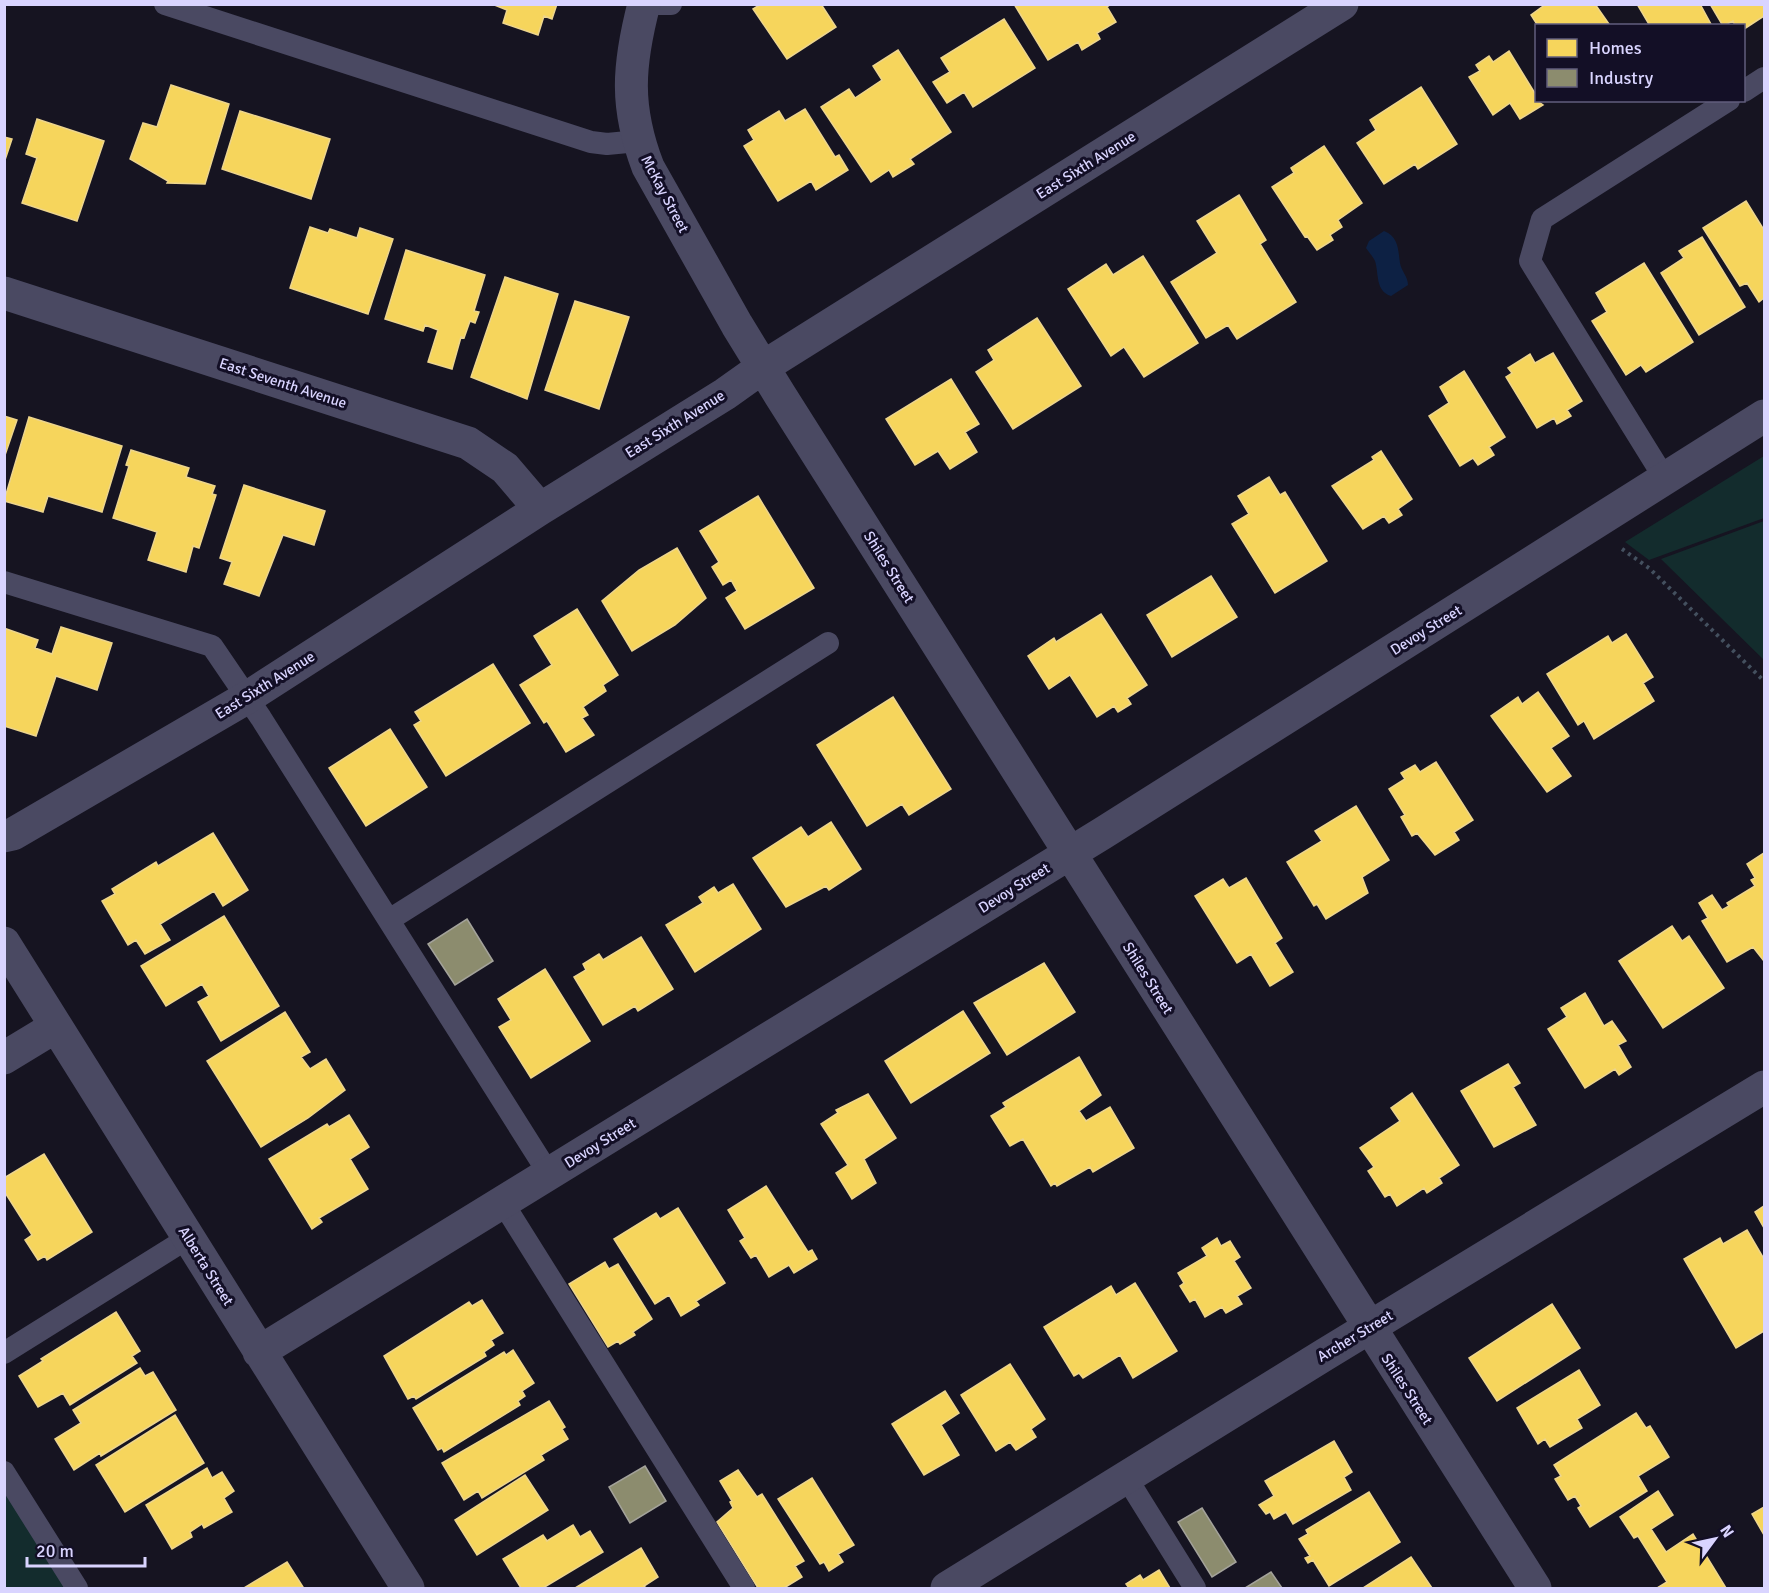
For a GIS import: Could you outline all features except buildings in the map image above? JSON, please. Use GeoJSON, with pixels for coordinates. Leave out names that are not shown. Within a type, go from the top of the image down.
{"type":"FeatureCollection","features":[{"type":"Feature","properties":{"kind":"street","name":"McKay Street"},"geometry":{"type":"LineString","coordinates":[[644,4],[632,48],[630,93],[638,141],[648,167],[763,367]]}},
{"type":"Feature","properties":{"kind":"street","name":"East Sixth Avenue"},"geometry":{"type":"LineString","coordinates":[[4,836],[13,834],[248,697],[763,367],[1342,4]]}},
{"type":"Feature","properties":{"kind":"street","name":"East Seventh Avenue"},"geometry":{"type":"LineString","coordinates":[[4,293],[468,443],[505,468],[540,509]]}},
{"type":"Feature","properties":{"kind":"street","name":"Shiles Street"},"geometry":{"type":"LineString","coordinates":[[763,367],[1368,1328],[1535,1588]]}},
{"type":"Feature","properties":{"kind":"street","name":"Devoy Street"},"geometry":{"type":"LineString","coordinates":[[259,1352],[1070,854],[1764,416]]}},
{"type":"Feature","properties":{"kind":"street","name":"Alberta Street"},"geometry":{"type":"LineString","coordinates":[[4,943],[55,1028],[408,1588]]}},
{"type":"Feature","properties":{"kind":"street"},"geometry":{"type":"LineString","coordinates":[[4,1058],[55,1028]]}},
{"type":"Feature","properties":{"kind":"street","name":"Archer Street"},"geometry":{"type":"LineString","coordinates":[[947,1588],[1764,1087]]}},
{"type":"Feature","properties":{"kind":"lane"},"geometry":{"type":"LineString","coordinates":[[165,4],[591,142],[607,144],[638,141]]}},
{"type":"Feature","properties":{"kind":"lane"},"geometry":{"type":"LineString","coordinates":[[653,4],[670,4]]}},
{"type":"Feature","properties":{"kind":"lane"},"geometry":{"type":"LineString","coordinates":[[1745,90],[1764,78]]}},
{"type":"Feature","properties":{"kind":"lane"},"geometry":{"type":"LineString","coordinates":[[1665,479],[1530,261],[1542,219],[1726,102]]}},
{"type":"Feature","properties":{"kind":"lane"},"geometry":{"type":"LineString","coordinates":[[4,582],[212,646],[248,697],[549,1174]]}},
{"type":"Feature","properties":{"kind":"lane"},"geometry":{"type":"LineString","coordinates":[[389,920],[828,643]]}},
{"type":"Feature","properties":{"kind":"lane"},"geometry":{"type":"LineString","coordinates":[[503,1203],[744,1588]]}},
{"type":"Feature","properties":{"kind":"lane"},"geometry":{"type":"LineString","coordinates":[[4,1353],[188,1238]]}},
{"type":"Feature","properties":{"kind":"lane"},"geometry":{"type":"LineString","coordinates":[[4,1472],[77,1588]]}},
{"type":"Feature","properties":{"kind":"lane"},"geometry":{"type":"LineString","coordinates":[[1126,1477],[1195,1588]]}},
{"type":"Feature","properties":{"kind":"path"},"geometry":{"type":"LineString","coordinates":[[1618,547],[1649,568],[1764,681]]}},
{"type":"Feature","properties":{"kind":"green space"},"geometry":{"type":"Polygon","coordinates":[[[1764,456],[1764,518],[1649,560],[1625,542],[1764,456]]]}},
{"type":"Feature","properties":{"kind":"green space"},"geometry":{"type":"Polygon","coordinates":[[[1764,521],[1764,660],[1661,559],[1764,521]]]}},
{"type":"Feature","properties":{"kind":"green space"},"geometry":{"type":"Polygon","coordinates":[[[5,1472],[77,1588],[5,1588],[5,1472]]]}},
{"type":"Feature","properties":{"kind":"water"},"geometry":{"type":"Polygon","coordinates":[[[1384,231],[1395,240],[1401,266],[1408,282],[1408,285],[1391,296],[1382,290],[1375,261],[1366,248],[1369,241],[1384,231]]]}}]}
